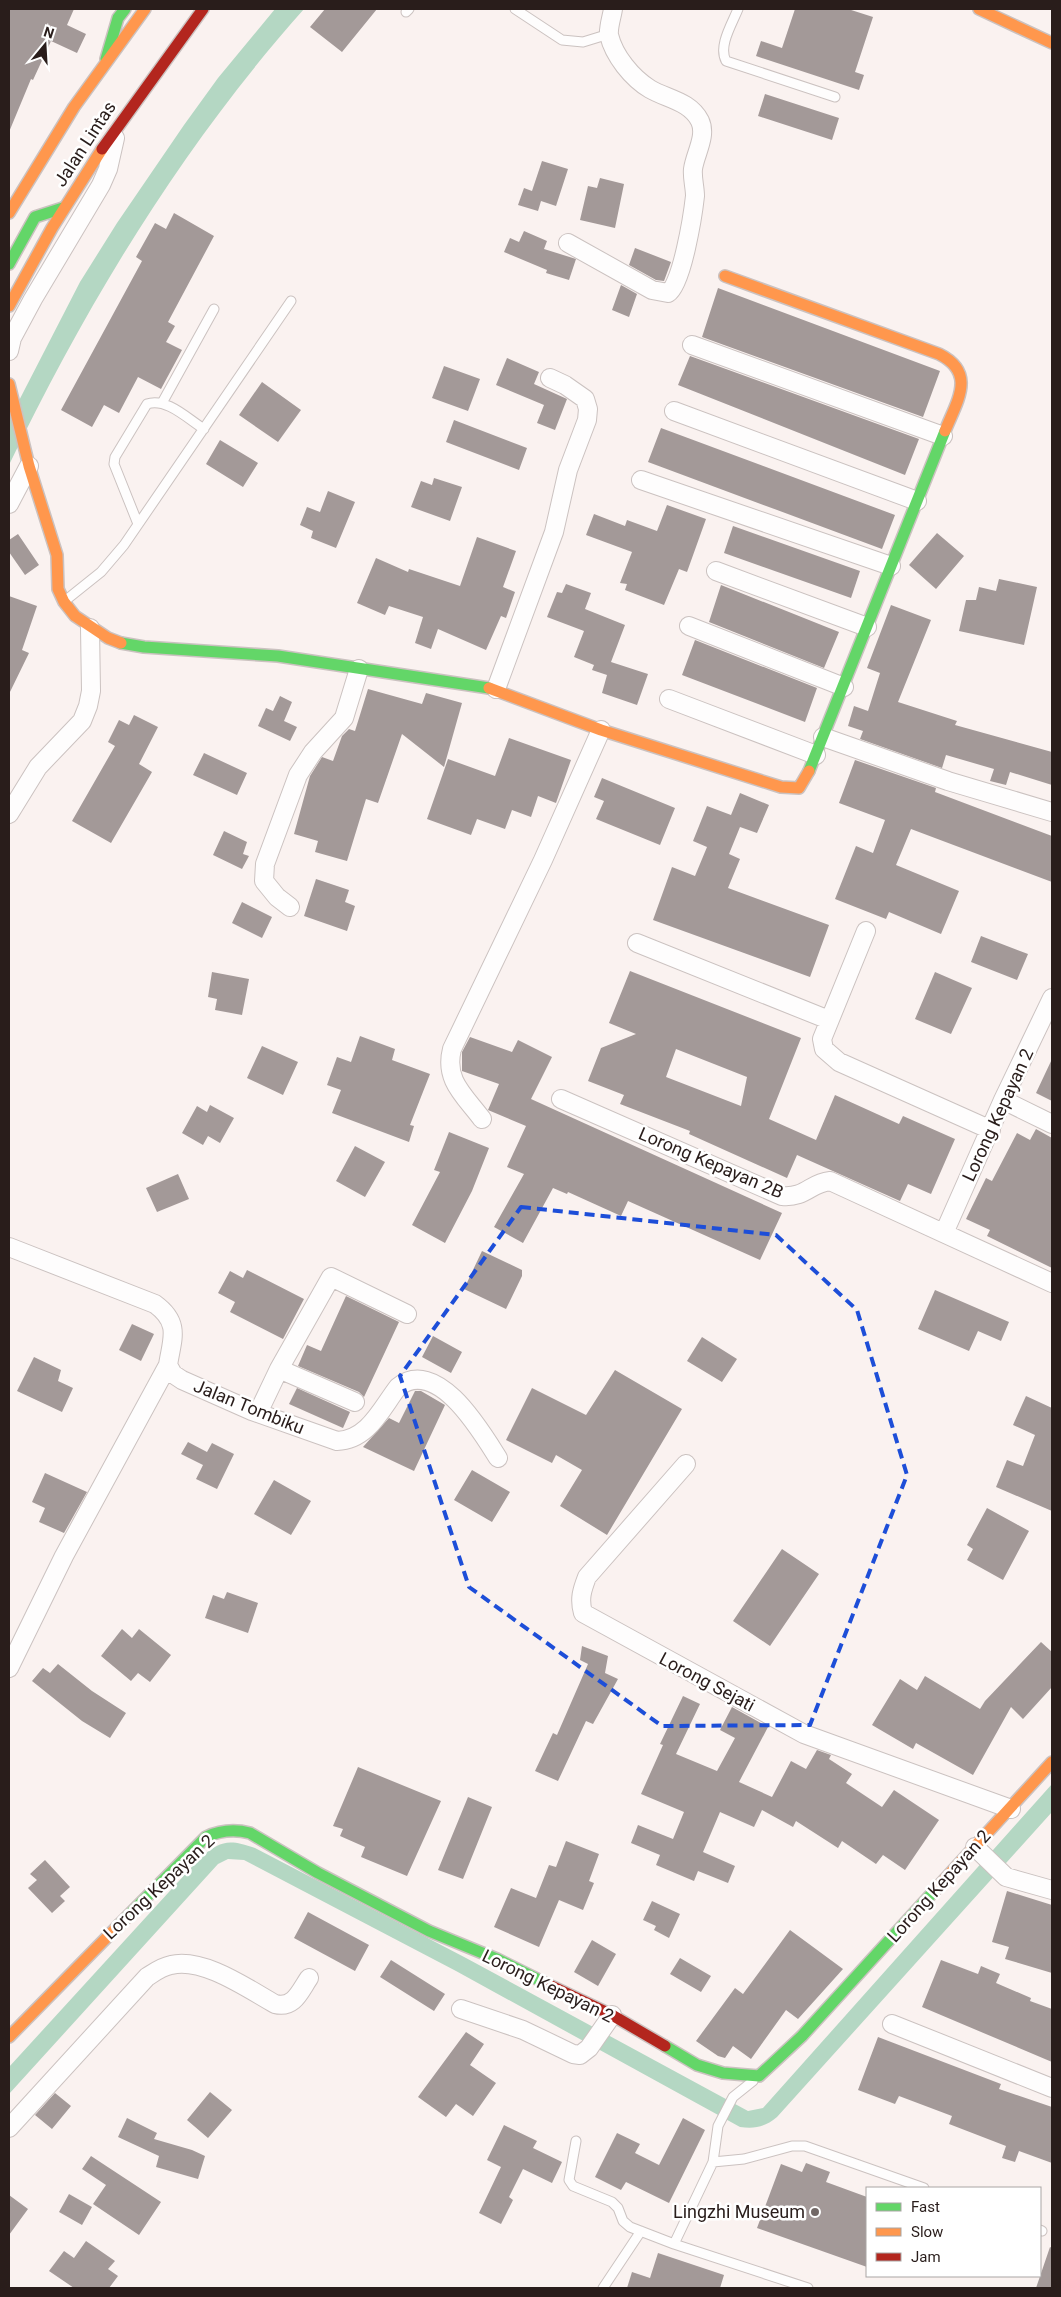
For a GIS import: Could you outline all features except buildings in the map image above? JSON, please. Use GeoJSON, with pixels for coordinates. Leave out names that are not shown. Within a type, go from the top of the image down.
{"type":"FeatureCollection","features":[{"type":"Feature","properties":{"kind":"main road"},"geometry":{"type":"LineString","coordinates":[[105,61],[118,18],[125,9]]}},
{"type":"Feature","properties":{"kind":"main road","name":"Jalan Lintas"},"geometry":{"type":"LineString","coordinates":[[9,213],[69,115],[105,61],[145,9]]}},
{"type":"Feature","properties":{"kind":"main road","name":"Jalan Lintas"},"geometry":{"type":"LineString","coordinates":[[9,306],[64,208],[117,126],[203,9]]}},
{"type":"Feature","properties":{"kind":"main road"},"geometry":{"type":"LineString","coordinates":[[979,9],[1052,43]]}},
{"type":"Feature","properties":{"kind":"main road"},"geometry":{"type":"LineString","coordinates":[[9,264],[35,218],[64,208]]}},
{"type":"Feature","properties":{"kind":"main road"},"geometry":{"type":"LineString","coordinates":[[9,384],[11,405],[57,555],[58,589],[64,602],[75,616],[90,628],[108,638],[125,644],[246,653],[496,689],[601,730],[786,788],[799,788],[805,780],[844,687],[962,388],[962,375],[958,365],[951,359],[725,276]]}},
{"type":"Feature","properties":{"kind":"main road","name":"Lorong Kepayan 2"},"geometry":{"type":"LineString","coordinates":[[9,2037],[206,1837],[227,1829],[250,1833],[318,1873],[429,1931],[497,1959],[607,2022],[697,2065],[723,2073],[759,2076],[802,2036],[978,1851],[1011,1808],[1052,1762]]}},
{"type":"Feature","properties":{"kind":"street"},"geometry":{"type":"LineString","coordinates":[[568,243],[652,290],[668,293],[672,291],[675,284],[687,246],[695,194],[693,170],[702,133],[701,122],[691,109],[681,102],[650,89],[623,64],[609,34],[613,9]]}},
{"type":"Feature","properties":{"kind":"street"},"geometry":{"type":"LineString","coordinates":[[9,351],[12,338],[104,177],[112,155],[117,126]]}},
{"type":"Feature","properties":{"kind":"street"},"geometry":{"type":"LineString","coordinates":[[692,344],[943,436]]}},
{"type":"Feature","properties":{"kind":"street"},"geometry":{"type":"LineString","coordinates":[[496,689],[554,532],[568,470],[587,420],[588,409],[585,400],[565,385],[550,378]]}},
{"type":"Feature","properties":{"kind":"street"},"geometry":{"type":"LineString","coordinates":[[674,411],[917,501]]}},
{"type":"Feature","properties":{"kind":"street"},"geometry":{"type":"LineString","coordinates":[[9,504],[29,466]]}},
{"type":"Feature","properties":{"kind":"street"},"geometry":{"type":"LineString","coordinates":[[641,480],[891,566]]}},
{"type":"Feature","properties":{"kind":"street"},"geometry":{"type":"LineString","coordinates":[[716,571],[867,627]]}},
{"type":"Feature","properties":{"kind":"street"},"geometry":{"type":"LineString","coordinates":[[689,626],[844,687]]}},
{"type":"Feature","properties":{"kind":"street"},"geometry":{"type":"LineString","coordinates":[[9,814],[38,768],[82,721],[91,691],[90,628]]}},
{"type":"Feature","properties":{"kind":"street"},"geometry":{"type":"LineString","coordinates":[[290,907],[277,897],[264,881],[265,864],[298,776],[313,752],[337,728],[344,718],[360,669]]}},
{"type":"Feature","properties":{"kind":"street"},"geometry":{"type":"LineString","coordinates":[[669,699],[816,754]]}},
{"type":"Feature","properties":{"kind":"street"},"geometry":{"type":"LineString","coordinates":[[482,1119],[450,1074],[448,1063],[452,1049],[543,860],[601,730]]}},
{"type":"Feature","properties":{"kind":"street"},"geometry":{"type":"LineString","coordinates":[[823,737],[948,781],[1052,812]]}},
{"type":"Feature","properties":{"kind":"street"},"geometry":{"type":"LineString","coordinates":[[866,932],[822,1039],[824,1049],[839,1062],[991,1130]]}},
{"type":"Feature","properties":{"kind":"street"},"geometry":{"type":"LineString","coordinates":[[637,943],[829,1020]]}},
{"type":"Feature","properties":{"kind":"street","name":"Lorong Kepayan 2"},"geometry":{"type":"LineString","coordinates":[[944,1233],[1003,1100],[1052,998]]}},
{"type":"Feature","properties":{"kind":"street","name":"Lorong Kepayan 2B"},"geometry":{"type":"LineString","coordinates":[[560,1099],[782,1196],[800,1195],[820,1182],[830,1181],[1052,1283]]}},
{"type":"Feature","properties":{"kind":"street"},"geometry":{"type":"LineString","coordinates":[[1003,1100],[1052,1124]]}},
{"type":"Feature","properties":{"kind":"street"},"geometry":{"type":"LineString","coordinates":[[9,1247],[155,1304],[170,1317],[174,1333],[168,1365],[64,1556],[9,1668]]}},
{"type":"Feature","properties":{"kind":"street"},"geometry":{"type":"LineString","coordinates":[[258,1413],[279,1369],[331,1277],[407,1314]]}},
{"type":"Feature","properties":{"kind":"street","name":"Jalan Tombiku"},"geometry":{"type":"LineString","coordinates":[[168,1365],[173,1374],[182,1380],[258,1413],[330,1439],[346,1441],[365,1432],[398,1386],[404,1382],[420,1380],[435,1382],[471,1418],[498,1458]]}},
{"type":"Feature","properties":{"kind":"street"},"geometry":{"type":"LineString","coordinates":[[279,1369],[354,1402]]}},
{"type":"Feature","properties":{"kind":"street","name":"Lorong Sejati"},"geometry":{"type":"LineString","coordinates":[[686,1464],[588,1577],[581,1590],[580,1603],[583,1613],[804,1734],[1011,1808]]}},
{"type":"Feature","properties":{"kind":"street"},"geometry":{"type":"LineString","coordinates":[[978,1851],[1006,1877],[1052,1890]]}},
{"type":"Feature","properties":{"kind":"street"},"geometry":{"type":"LineString","coordinates":[[9,2128],[147,1978],[160,1968],[172,1964],[188,1964],[210,1970],[283,2006],[293,2001],[309,1978]]}},
{"type":"Feature","properties":{"kind":"street"},"geometry":{"type":"LineString","coordinates":[[462,2008],[523,2030],[580,2055],[589,2048],[607,2022]]}},
{"type":"Feature","properties":{"kind":"street"},"geometry":{"type":"LineString","coordinates":[[892,2024],[1052,2088]]}},
{"type":"Feature","properties":{"kind":"lane"},"geometry":{"type":"LineString","coordinates":[[515,9],[562,40],[583,42],[609,34]]}},
{"type":"Feature","properties":{"kind":"lane"},"geometry":{"type":"LineString","coordinates":[[738,9],[723,48],[723,55],[726,61],[834,98]]}},
{"type":"Feature","properties":{"kind":"lane"},"geometry":{"type":"LineString","coordinates":[[64,602],[101,572],[124,545],[290,301]]}},
{"type":"Feature","properties":{"kind":"lane"},"geometry":{"type":"LineString","coordinates":[[162,403],[214,309]]}},
{"type":"Feature","properties":{"kind":"lane"},"geometry":{"type":"LineString","coordinates":[[138,524],[114,464],[115,457],[147,404],[154,401],[162,403],[204,429]]}},
{"type":"Feature","properties":{"kind":"lane"},"geometry":{"type":"LineString","coordinates":[[674,2244],[713,2162],[718,2126],[733,2097],[759,2076]]}},
{"type":"Feature","properties":{"kind":"lane"},"geometry":{"type":"LineString","coordinates":[[576,2141],[568,2174],[569,2180],[573,2186],[612,2202],[618,2208],[624,2222],[630,2227],[674,2244],[808,2288]]}},
{"type":"Feature","properties":{"kind":"lane"},"geometry":{"type":"LineString","coordinates":[[713,2162],[744,2159],[792,2146],[805,2146],[921,2187]]}},
{"type":"Feature","properties":{"kind":"lane"},"geometry":{"type":"LineString","coordinates":[[603,2288],[641,2231]]}},
{"type":"Feature","properties":{"kind":"highlighted area"},"geometry":{"type":"Polygon","coordinates":[[[521,1207],[776,1235],[857,1310],[907,1475],[810,1725],[662,1726],[469,1587],[400,1376],[521,1207]]]}},
{"type":"Feature","properties":{"kind":"shaded area"},"geometry":{"type":"Polygon","coordinates":[[[275,9],[304,9],[218,115],[178,170],[141,227],[71,344],[9,465],[9,420],[80,282],[117,223],[184,125],[218,78],[275,9]]]}},
{"type":"Feature","properties":{"kind":"shaded area"},"geometry":{"type":"Polygon","coordinates":[[[1052,1784],[1052,1812],[777,2117],[760,2126],[740,2127],[456,1971],[244,1860],[228,1859],[218,1864],[9,2094],[9,2067],[200,1858],[220,1845],[232,1842],[255,1848],[466,1958],[748,2111],[763,2108],[1052,1784]]]}},
{"type":"Feature","properties":{"kind":"traffic: fast"},"geometry":{"type":"LineString","coordinates":[[106,59],[118,18],[125,9]]}},
{"type":"Feature","properties":{"kind":"traffic: fast"},"geometry":{"type":"LineString","coordinates":[[9,264],[35,217],[63,208]]}},
{"type":"Feature","properties":{"kind":"traffic: fast"},"geometry":{"type":"LineString","coordinates":[[809,771],[945,431]]}},
{"type":"Feature","properties":{"kind":"traffic: fast"},"geometry":{"type":"LineString","coordinates":[[121,643],[144,647],[278,656],[489,688]]}},
{"type":"Feature","properties":{"kind":"traffic: fast"},"geometry":{"type":"LineString","coordinates":[[119,1925],[206,1837],[222,1832],[238,1831],[250,1833],[318,1873],[429,1931],[497,1959],[547,1984]]}},
{"type":"Feature","properties":{"kind":"traffic: fast"},"geometry":{"type":"LineString","coordinates":[[665,2046],[697,2065],[723,2073],[759,2076],[802,2036],[936,1889]]}},
{"type":"Feature","properties":{"kind":"traffic: slow"},"geometry":{"type":"LineString","coordinates":[[9,213],[74,107],[145,9]]}},
{"type":"Feature","properties":{"kind":"traffic: slow"},"geometry":{"type":"LineString","coordinates":[[979,9],[1052,43]]}},
{"type":"Feature","properties":{"kind":"traffic: slow"},"geometry":{"type":"LineString","coordinates":[[9,306],[52,228],[102,149]]}},
{"type":"Feature","properties":{"kind":"traffic: slow"},"geometry":{"type":"LineString","coordinates":[[725,276],[939,354],[951,362],[958,370],[961,388],[945,431]]}},
{"type":"Feature","properties":{"kind":"traffic: slow"},"geometry":{"type":"LineString","coordinates":[[9,384],[29,466],[57,555],[58,589],[64,602],[75,616],[108,638],[121,643]]}},
{"type":"Feature","properties":{"kind":"traffic: slow"},"geometry":{"type":"LineString","coordinates":[[489,688],[601,730],[781,787],[799,788],[809,771]]}},
{"type":"Feature","properties":{"kind":"traffic: slow"},"geometry":{"type":"LineString","coordinates":[[936,1889],[1052,1762]]}},
{"type":"Feature","properties":{"kind":"traffic: slow"},"geometry":{"type":"LineString","coordinates":[[9,2037],[119,1925]]}},
{"type":"Feature","properties":{"kind":"traffic: jam"},"geometry":{"type":"LineString","coordinates":[[102,149],[203,9]]}},
{"type":"Feature","properties":{"kind":"traffic: jam"},"geometry":{"type":"LineString","coordinates":[[547,1984],[612,2015],[665,2046]]}},
{"type":"Feature","properties":{"kind":"place","name":"Lingzhi Museum"},"geometry":{"type":"Point","coordinates":[815,2212]}}]}
